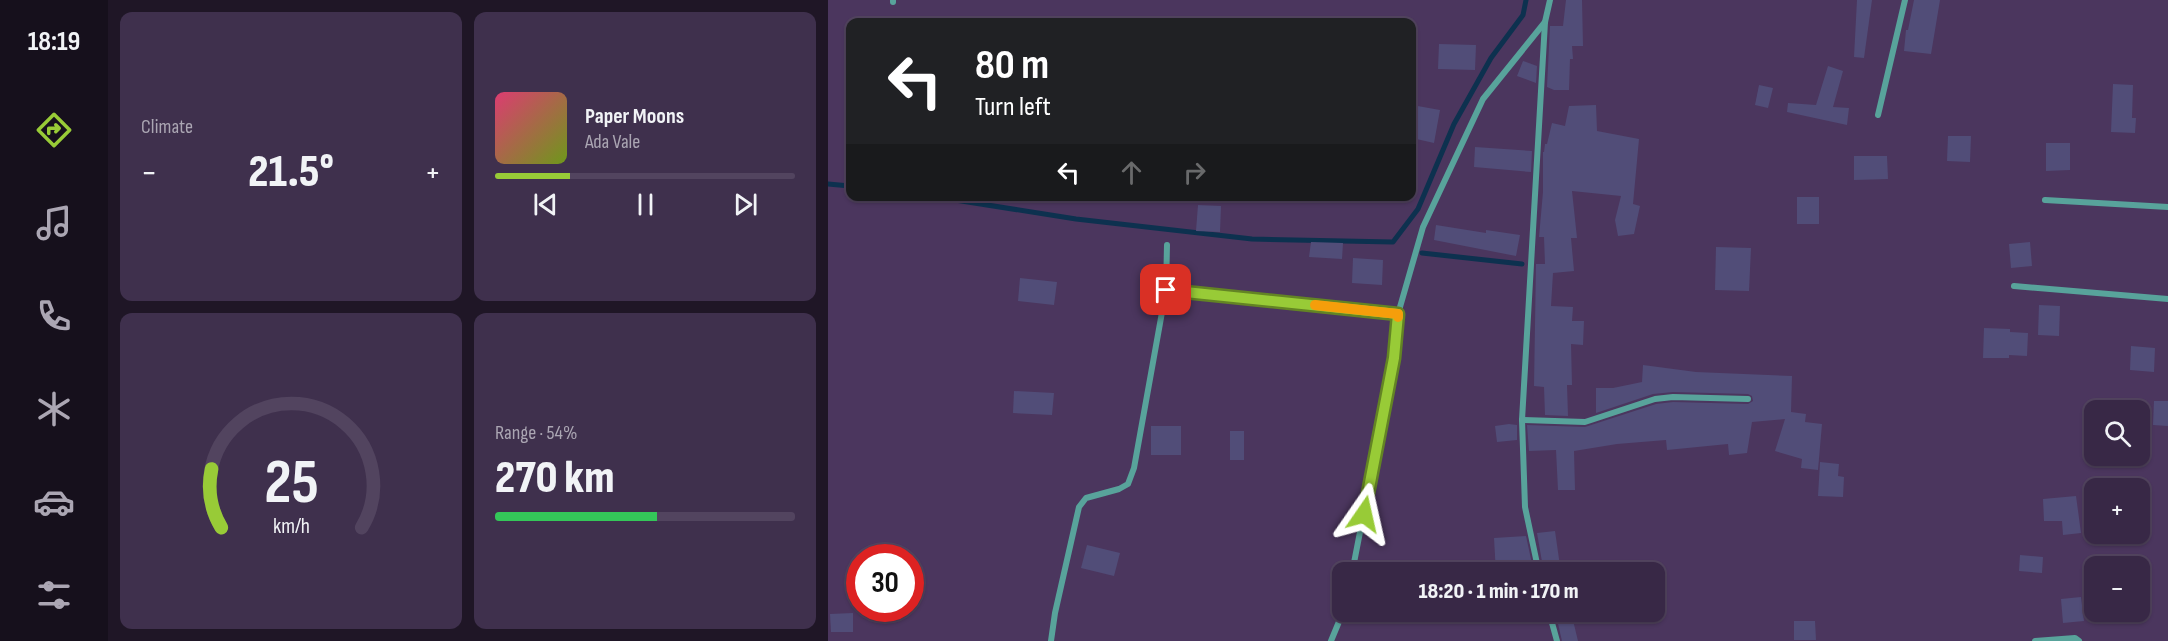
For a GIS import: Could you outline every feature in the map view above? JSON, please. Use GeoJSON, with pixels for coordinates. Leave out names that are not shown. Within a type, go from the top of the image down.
{"type":"FeatureCollection","features":[{"type":"Feature","properties":{"kind":"street"},"geometry":{"type":"LineString","coordinates":[[1537,562],[1525,507],[1522,420],[1545,22],[1550,0]]}},
{"type":"Feature","properties":{"kind":"street"},"geometry":{"type":"LineString","coordinates":[[1878,115],[1905,0]]}},
{"type":"Feature","properties":{"kind":"street"},"geometry":{"type":"LineString","coordinates":[[1354,562],[1394,358],[1398,314],[1424,227],[1483,99],[1545,22]]}},
{"type":"Feature","properties":{"kind":"street"},"geometry":{"type":"LineString","coordinates":[[2046,200],[2168,207]]}},
{"type":"Feature","properties":{"kind":"street"},"geometry":{"type":"LineString","coordinates":[[1051,641],[1055,613],[1079,507],[1086,498],[1119,489],[1128,484],[1134,468],[1166,290],[1167,244]]}},
{"type":"Feature","properties":{"kind":"street"},"geometry":{"type":"LineString","coordinates":[[2013,286],[2168,299]]}},
{"type":"Feature","properties":{"kind":"street"},"geometry":{"type":"LineString","coordinates":[[1166,290],[1398,314]]}},
{"type":"Feature","properties":{"kind":"street"},"geometry":{"type":"LineString","coordinates":[[1522,420],[1585,422],[1655,399],[1673,397],[1748,399]]}},
{"type":"Feature","properties":{"kind":"street"},"geometry":{"type":"LineString","coordinates":[[1331,641],[1339,622]]}},
{"type":"Feature","properties":{"kind":"street"},"geometry":{"type":"LineString","coordinates":[[1552,622],[1557,641]]}},
{"type":"Feature","properties":{"kind":"street"},"geometry":{"type":"LineString","coordinates":[[2036,641],[2075,638],[2079,641]]}},
{"type":"Feature","properties":{"kind":"building"},"geometry":{"type":"Polygon","coordinates":[[[1566,0],[1582,0],[1583,46],[1572,46],[1573,59],[1570,59],[1569,90],[1554,90],[1547,87],[1550,26],[1563,26],[1566,0]]]}},
{"type":"Feature","properties":{"kind":"building"},"geometry":{"type":"Polygon","coordinates":[[[1857,0],[1872,0],[1864,58],[1854,57],[1857,0]]]}},
{"type":"Feature","properties":{"kind":"building"},"geometry":{"type":"Polygon","coordinates":[[[1914,0],[1940,0],[1931,54],[1904,51],[1906,30],[1908,30],[1914,0]]]}},
{"type":"Feature","properties":{"kind":"building"},"geometry":{"type":"Polygon","coordinates":[[[1439,44],[1476,45],[1475,70],[1438,69],[1439,44]]]}},
{"type":"Feature","properties":{"kind":"building"},"geometry":{"type":"Polygon","coordinates":[[[1523,61],[1537,66],[1536,83],[1517,76],[1523,61]]]}},
{"type":"Feature","properties":{"kind":"building"},"geometry":{"type":"Polygon","coordinates":[[[1828,66],[1843,71],[1833,107],[1849,108],[1847,125],[1787,112],[1788,103],[1816,105],[1828,66]]]}},
{"type":"Feature","properties":{"kind":"building"},"geometry":{"type":"Polygon","coordinates":[[[2113,84],[2133,85],[2132,118],[2136,118],[2135,133],[2111,132],[2113,84]]]}},
{"type":"Feature","properties":{"kind":"building"},"geometry":{"type":"Polygon","coordinates":[[[1759,85],[1773,88],[1768,108],[1755,105],[1759,85]]]}},
{"type":"Feature","properties":{"kind":"building"},"geometry":{"type":"Polygon","coordinates":[[[1596,105],[1597,131],[1639,139],[1633,204],[1640,206],[1634,234],[1618,236],[1615,220],[1621,196],[1572,191],[1577,238],[1571,238],[1574,271],[1553,273],[1551,306],[1573,307],[1572,321],[1584,321],[1583,345],[1571,344],[1572,385],[1567,385],[1568,416],[1545,415],[1544,387],[1534,386],[1536,264],[1545,264],[1544,237],[1539,237],[1543,192],[1543,152],[1552,123],[1565,126],[1569,106],[1596,105]]]}},
{"type":"Feature","properties":{"kind":"building"},"geometry":{"type":"Polygon","coordinates":[[[1416,106],[1440,110],[1434,143],[1416,139],[1416,106]]]}},
{"type":"Feature","properties":{"kind":"building"},"geometry":{"type":"Polygon","coordinates":[[[1948,136],[1971,136],[1970,162],[1947,161],[1948,136]]]}},
{"type":"Feature","properties":{"kind":"building"},"geometry":{"type":"Polygon","coordinates":[[[2046,143],[2070,143],[2070,170],[2046,171],[2046,143]]]}},
{"type":"Feature","properties":{"kind":"building"},"geometry":{"type":"Polygon","coordinates":[[[1475,147],[1532,151],[1531,172],[1474,167],[1475,147]]]}},
{"type":"Feature","properties":{"kind":"building"},"geometry":{"type":"Polygon","coordinates":[[[1854,156],[1887,156],[1888,179],[1854,180],[1854,156]]]}},
{"type":"Feature","properties":{"kind":"building"},"geometry":{"type":"Polygon","coordinates":[[[1797,197],[1819,197],[1819,224],[1797,224],[1797,197]]]}},
{"type":"Feature","properties":{"kind":"building"},"geometry":{"type":"Polygon","coordinates":[[[1198,205],[1221,206],[1220,232],[1196,231],[1198,205]]]}},
{"type":"Feature","properties":{"kind":"building"},"geometry":{"type":"Polygon","coordinates":[[[1436,225],[1486,233],[1486,230],[1520,235],[1516,256],[1434,240],[1436,225]]]}},
{"type":"Feature","properties":{"kind":"building"},"geometry":{"type":"Polygon","coordinates":[[[1311,242],[1343,243],[1342,259],[1309,257],[1311,242]]]}},
{"type":"Feature","properties":{"kind":"building"},"geometry":{"type":"Polygon","coordinates":[[[2030,242],[2032,266],[2011,268],[2009,244],[2030,242]]]}},
{"type":"Feature","properties":{"kind":"building"},"geometry":{"type":"Polygon","coordinates":[[[1716,247],[1751,248],[1749,291],[1715,290],[1716,247]]]}},
{"type":"Feature","properties":{"kind":"building"},"geometry":{"type":"Polygon","coordinates":[[[1353,258],[1383,260],[1382,285],[1352,283],[1353,258]]]}},
{"type":"Feature","properties":{"kind":"building"},"geometry":{"type":"Polygon","coordinates":[[[1020,278],[1057,282],[1054,305],[1018,301],[1020,278]]]}},
{"type":"Feature","properties":{"kind":"building"},"geometry":{"type":"Polygon","coordinates":[[[2039,305],[2060,306],[2059,336],[2038,335],[2039,305]]]}},
{"type":"Feature","properties":{"kind":"building"},"geometry":{"type":"Polygon","coordinates":[[[1984,328],[2010,329],[2010,332],[2028,333],[2027,356],[2009,355],[2009,358],[1983,358],[1984,328]]]}},
{"type":"Feature","properties":{"kind":"building"},"geometry":{"type":"Polygon","coordinates":[[[2131,346],[2155,348],[2154,372],[2130,370],[2131,346]]]}},
{"type":"Feature","properties":{"kind":"building"},"geometry":{"type":"Polygon","coordinates":[[[1643,365],[1696,372],[1792,376],[1791,412],[1806,414],[1805,422],[1822,424],[1818,470],[1801,468],[1802,459],[1775,451],[1785,419],[1752,422],[1747,453],[1729,455],[1728,444],[1667,450],[1666,440],[1617,444],[1574,451],[1575,490],[1558,490],[1556,450],[1529,451],[1527,425],[1585,427],[1656,404],[1673,402],[1748,404],[1753,401],[1752,396],[1748,394],[1673,392],[1653,394],[1596,413],[1596,388],[1613,388],[1642,382],[1643,365]]]}},
{"type":"Feature","properties":{"kind":"building"},"geometry":{"type":"Polygon","coordinates":[[[1014,391],[1054,393],[1052,415],[1013,413],[1014,391]]]}},
{"type":"Feature","properties":{"kind":"building"},"geometry":{"type":"Polygon","coordinates":[[[2154,401],[2168,401],[2168,426],[2153,425],[2154,401]]]}},
{"type":"Feature","properties":{"kind":"building"},"geometry":{"type":"Polygon","coordinates":[[[1517,425],[1517,440],[1497,442],[1495,426],[1517,425]]]}},
{"type":"Feature","properties":{"kind":"building"},"geometry":{"type":"Polygon","coordinates":[[[1151,426],[1181,426],[1181,455],[1151,455],[1151,426]]]}},
{"type":"Feature","properties":{"kind":"building"},"geometry":{"type":"Polygon","coordinates":[[[1230,431],[1244,431],[1244,460],[1230,460],[1230,431]]]}},
{"type":"Feature","properties":{"kind":"building"},"geometry":{"type":"Polygon","coordinates":[[[1820,462],[1839,464],[1838,476],[1844,477],[1843,497],[1818,496],[1820,462]]]}},
{"type":"Feature","properties":{"kind":"building"},"geometry":{"type":"Polygon","coordinates":[[[2076,496],[2081,533],[2063,535],[2062,521],[2044,521],[2043,499],[2076,496]]]}},
{"type":"Feature","properties":{"kind":"building"},"geometry":{"type":"Polygon","coordinates":[[[1555,531],[1559,562],[1542,562],[1537,533],[1555,531]]]}},
{"type":"Feature","properties":{"kind":"building"},"geometry":{"type":"Polygon","coordinates":[[[1526,536],[1532,562],[1495,562],[1494,538],[1526,536]]]}},
{"type":"Feature","properties":{"kind":"building"},"geometry":{"type":"Polygon","coordinates":[[[1087,545],[1120,553],[1114,576],[1081,568],[1087,545]]]}},
{"type":"Feature","properties":{"kind":"building"},"geometry":{"type":"Polygon","coordinates":[[[2020,555],[2043,557],[2042,573],[2019,571],[2020,555]]]}},
{"type":"Feature","properties":{"kind":"building"},"geometry":{"type":"Polygon","coordinates":[[[2081,597],[2084,621],[2063,623],[2061,599],[2081,597]]]}},
{"type":"Feature","properties":{"kind":"building"},"geometry":{"type":"Polygon","coordinates":[[[846,613],[846,622],[853,622],[853,632],[831,632],[830,614],[846,613]]]}},
{"type":"Feature","properties":{"kind":"building"},"geometry":{"type":"Polygon","coordinates":[[[1794,621],[1815,621],[1816,640],[1794,640],[1794,621]]]}},
{"type":"Feature","properties":{"kind":"building"},"geometry":{"type":"Polygon","coordinates":[[[1558,622],[1573,622],[1578,641],[1562,641],[1558,622]]]}},
{"type":"Feature","properties":{"kind":"waterway"},"geometry":{"type":"LineString","coordinates":[[962,201],[1076,219],[1252,239],[1393,242],[1418,209],[1454,124],[1491,58],[1523,15],[1526,0]]}},
{"type":"Feature","properties":{"kind":"waterway"},"geometry":{"type":"LineString","coordinates":[[828,184],[846,186]]}},
{"type":"Feature","properties":{"kind":"waterway"},"geometry":{"type":"LineString","coordinates":[[1422,253],[1522,264]]}},
{"type":"Feature","properties":{"kind":"slow traffic"},"geometry":{"type":"LineString","coordinates":[[1315,305],[1398,314],[1398,317]]}},
{"type":"Feature","properties":{"kind":"route"},"geometry":{"type":"LineString","coordinates":[[1166,290],[1398,314],[1394,358],[1364,514]]}}]}
